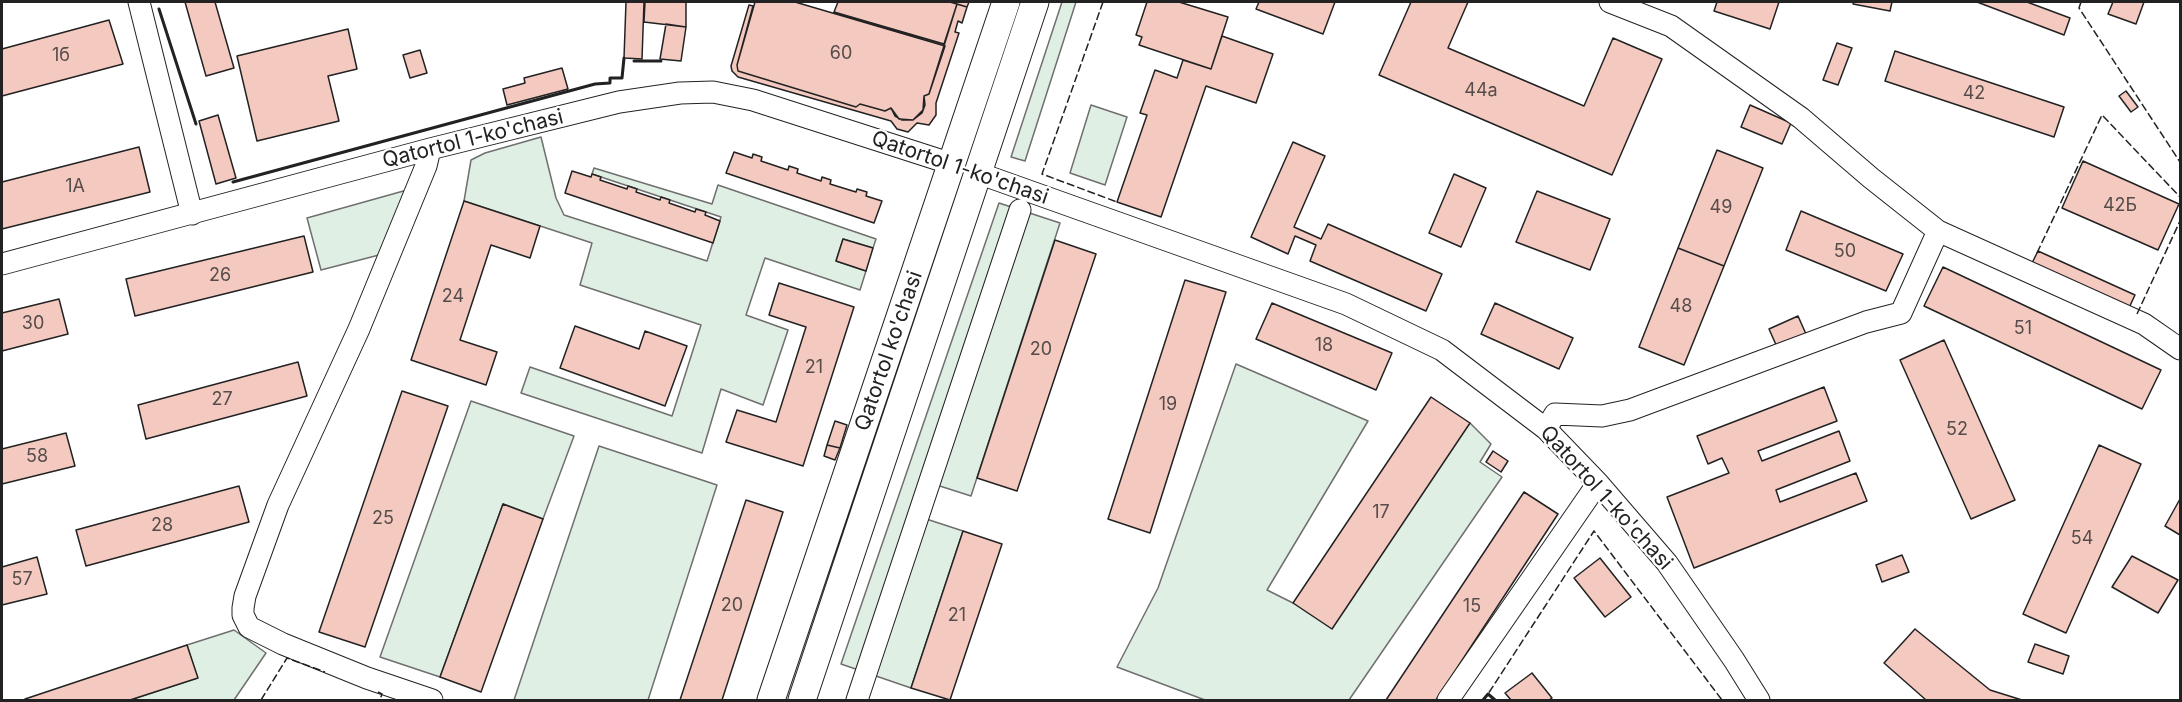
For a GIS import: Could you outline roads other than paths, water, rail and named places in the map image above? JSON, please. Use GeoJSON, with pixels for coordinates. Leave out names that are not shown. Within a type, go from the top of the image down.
{"type":"FeatureCollection","features":[{"type":"Feature","properties":{"kind":"main road","name":"Qatortol ko'chasi"},"geometry":{"type":"LineString","coordinates":[[771,700],[1006,2]]}},
{"type":"Feature","properties":{"kind":"main road","name":"Qatortol ko'chasi"},"geometry":{"type":"LineString","coordinates":[[802,700],[1035,2]]}},
{"type":"Feature","properties":{"kind":"main road","name":"Qatortol 1-ko'chasi"},"geometry":{"type":"LineString","coordinates":[[952,164],[978,173]]}},
{"type":"Feature","properties":{"kind":"street"},"geometry":{"type":"LineString","coordinates":[[139,2],[192,214]]}},
{"type":"Feature","properties":{"kind":"street"},"geometry":{"type":"LineString","coordinates":[[1610,2],[1671,26],[1801,118],[1938,231],[2144,324],[2181,349]]}},
{"type":"Feature","properties":{"kind":"street","name":"Qatortol 1-ko'chasi"},"geometry":{"type":"LineString","coordinates":[[2,264],[430,149],[619,102],[666,94],[704,91],[753,100],[952,164]]}},
{"type":"Feature","properties":{"kind":"street"},"geometry":{"type":"LineString","coordinates":[[430,149],[426,166],[359,329],[278,505],[244,596],[243,608],[249,627],[283,644],[367,678],[432,700]]}},
{"type":"Feature","properties":{"kind":"street","name":"Qatortol 1-ko'chasi"},"geometry":{"type":"LineString","coordinates":[[978,173],[1346,304],[1442,350],[1546,429],[1598,483],[1667,563],[1759,700]]}},
{"type":"Feature","properties":{"kind":"street"},"geometry":{"type":"LineString","coordinates":[[857,700],[1020,210]]}},
{"type":"Feature","properties":{"kind":"street"},"geometry":{"type":"LineString","coordinates":[[1546,429],[1556,414],[1602,416],[1630,410],[1866,322],[1900,313],[1938,231]]}},
{"type":"Feature","properties":{"kind":"street"},"geometry":{"type":"LineString","coordinates":[[1448,700],[1598,483]]}}]}
